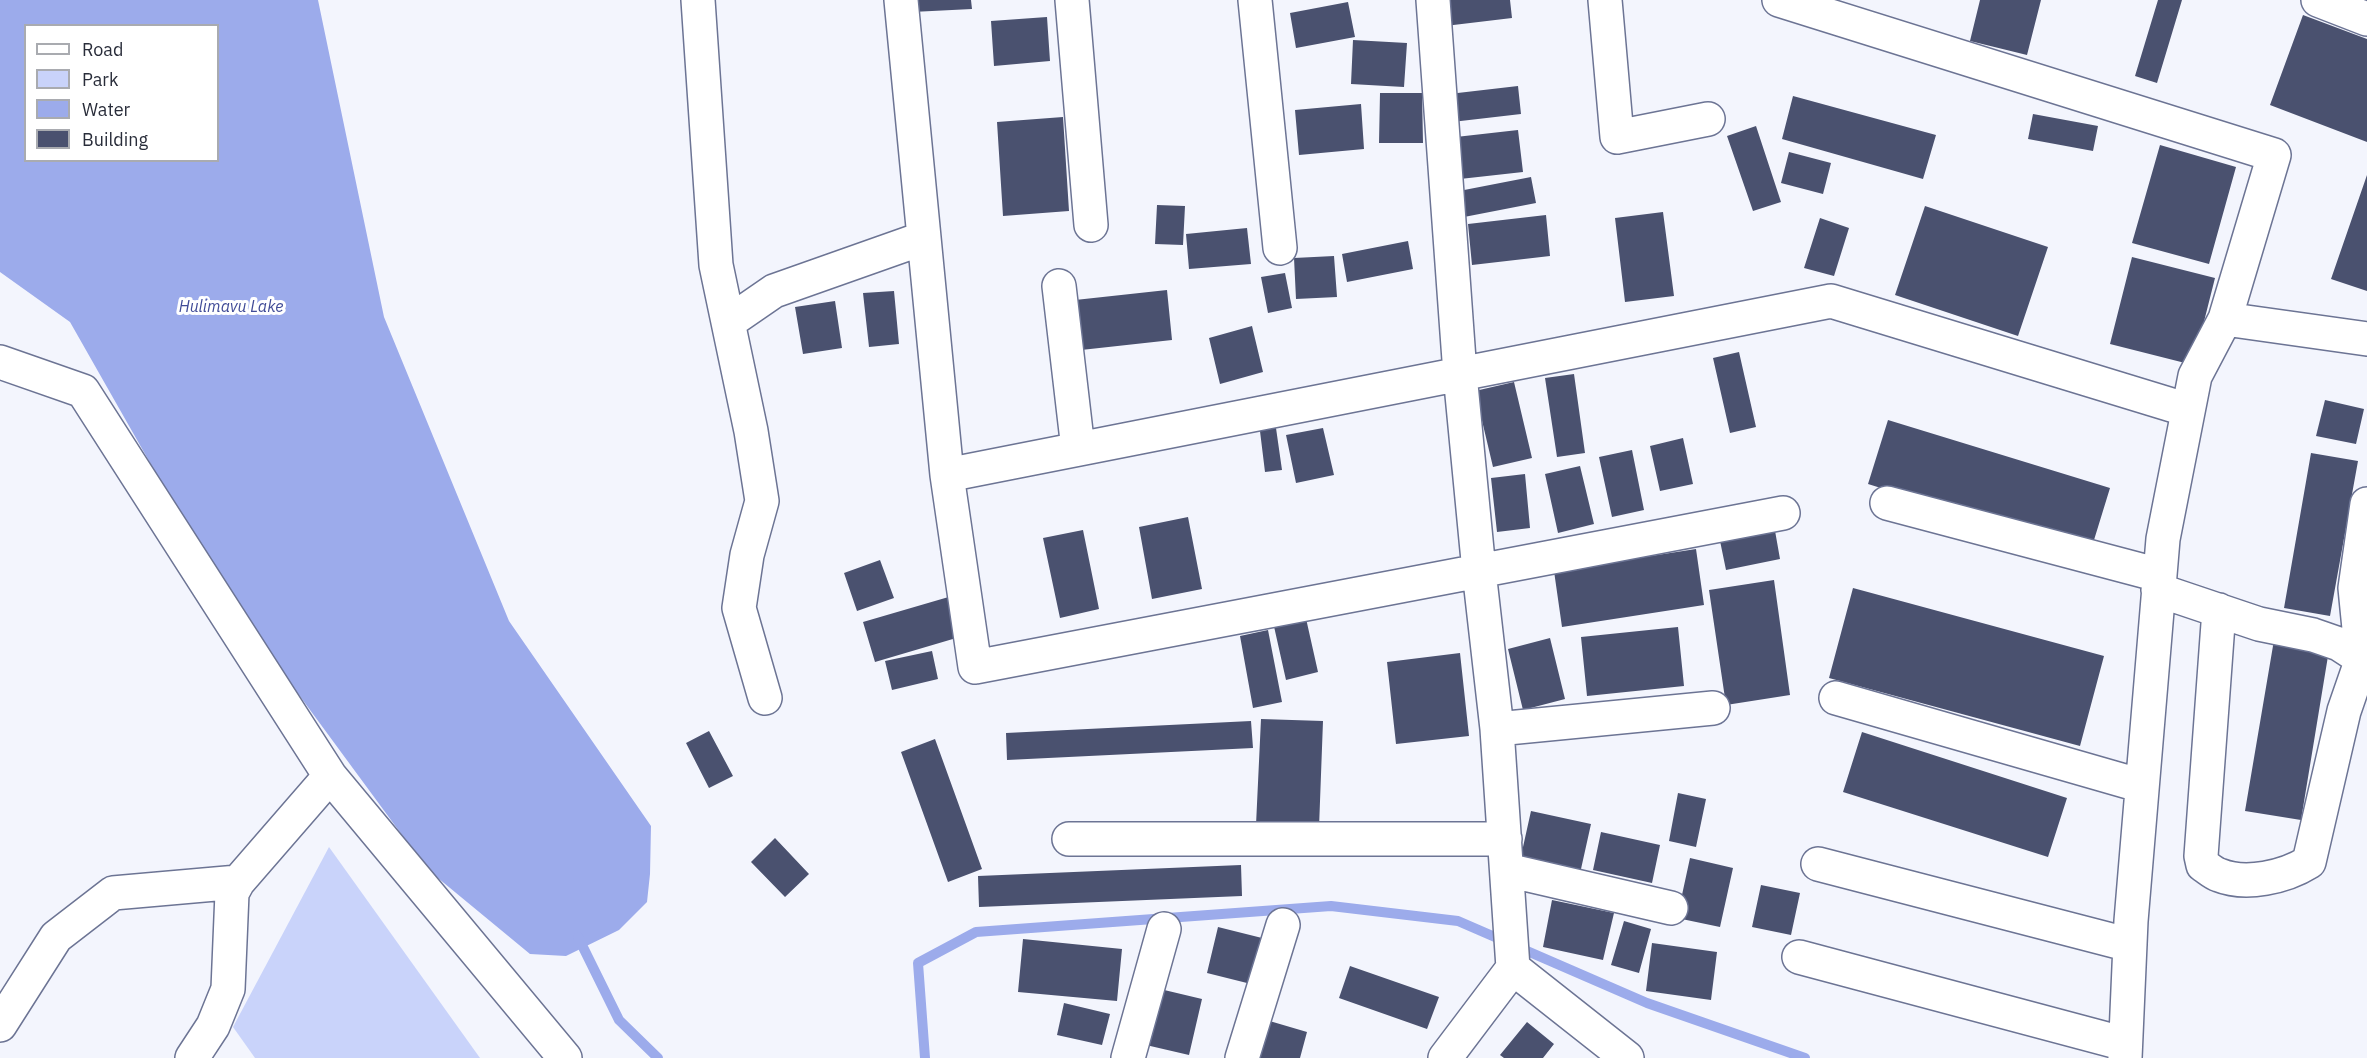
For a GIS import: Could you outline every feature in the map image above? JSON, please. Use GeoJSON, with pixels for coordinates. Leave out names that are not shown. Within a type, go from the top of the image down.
{"type":"FeatureCollection","features":[{"type":"Feature","properties":{"kind":"street"},"geometry":{"type":"LineString","coordinates":[[698,0],[716,265],[751,431],[762,501],[747,555],[739,608],[765,698]]}},
{"type":"Feature","properties":{"kind":"street"},"geometry":{"type":"LineString","coordinates":[[901,0],[947,475],[975,667],[1783,513]]}},
{"type":"Feature","properties":{"kind":"street"},"geometry":{"type":"LineString","coordinates":[[1072,0],[1091,225]]}},
{"type":"Feature","properties":{"kind":"street"},"geometry":{"type":"LineString","coordinates":[[1255,0],[1280,248]]}},
{"type":"Feature","properties":{"kind":"street"},"geometry":{"type":"LineString","coordinates":[[1433,0],[1460,374],[1497,729],[1513,966],[1445,1058]]}},
{"type":"Feature","properties":{"kind":"street"},"geometry":{"type":"LineString","coordinates":[[1605,0],[1617,137],[1708,119]]}},
{"type":"Feature","properties":{"kind":"street"},"geometry":{"type":"LineString","coordinates":[[1779,0],[2274,155],[2225,319],[2195,376],[2163,539],[2130,945],[2125,1051],[1798,957]]}},
{"type":"Feature","properties":{"kind":"street"},"geometry":{"type":"LineString","coordinates":[[2318,0],[2367,19]]}},
{"type":"Feature","properties":{"kind":"street"},"geometry":{"type":"LineString","coordinates":[[729,322],[774,291],[924,238]]}},
{"type":"Feature","properties":{"kind":"street"},"geometry":{"type":"LineString","coordinates":[[1059,286],[1078,449]]}},
{"type":"Feature","properties":{"kind":"street"},"geometry":{"type":"LineString","coordinates":[[947,475],[1831,301],[2188,410]]}},
{"type":"Feature","properties":{"kind":"street"},"geometry":{"type":"LineString","coordinates":[[2225,319],[2367,339]]}},
{"type":"Feature","properties":{"kind":"street"},"geometry":{"type":"LineString","coordinates":[[0,362],[83,391],[330,776],[565,1058]]}},
{"type":"Feature","properties":{"kind":"street"},"geometry":{"type":"LineString","coordinates":[[1887,503],[2159,583],[2219,610],[2259,624],[2313,635],[2339,644],[2365,660]]}},
{"type":"Feature","properties":{"kind":"street"},"geometry":{"type":"LineString","coordinates":[[2219,610],[2201,856],[2203,865],[2219,875],[2256,880],[2295,871],[2309,862],[2344,711],[2365,660],[2355,588],[2367,504]]}},
{"type":"Feature","properties":{"kind":"street"},"geometry":{"type":"LineString","coordinates":[[1836,698],[2142,786]]}},
{"type":"Feature","properties":{"kind":"street"},"geometry":{"type":"LineString","coordinates":[[1497,729],[1713,708]]}},
{"type":"Feature","properties":{"kind":"street"},"geometry":{"type":"LineString","coordinates":[[192,1058],[213,1026],[228,989],[232,893],[238,882],[330,776]]}},
{"type":"Feature","properties":{"kind":"street"},"geometry":{"type":"LineString","coordinates":[[1069,839],[1506,855],[1671,908]]}},
{"type":"Feature","properties":{"kind":"street"},"geometry":{"type":"LineString","coordinates":[[1818,864],[2130,945]]}},
{"type":"Feature","properties":{"kind":"street"},"geometry":{"type":"LineString","coordinates":[[0,1025],[56,937],[113,893],[238,882]]}},
{"type":"Feature","properties":{"kind":"street"},"geometry":{"type":"LineString","coordinates":[[1242,1058],[1283,925]]}},
{"type":"Feature","properties":{"kind":"street"},"geometry":{"type":"LineString","coordinates":[[1128,1058],[1164,929]]}},
{"type":"Feature","properties":{"kind":"street"},"geometry":{"type":"LineString","coordinates":[[1513,966],[1627,1058]]}},
{"type":"Feature","properties":{"kind":"green space"},"geometry":{"type":"Polygon","coordinates":[[[329,847],[480,1058],[255,1058],[233,1027],[329,847]]]}},
{"type":"Feature","properties":{"kind":"water","name":"Hulimavu Lake"},"geometry":{"type":"Polygon","coordinates":[[[0,0],[318,0],[384,317],[509,621],[651,826],[647,902],[619,930],[566,956],[530,954],[427,869],[224,593],[70,322],[0,272],[0,0]]]}},
{"type":"Feature","properties":{"kind":"building"},"geometry":{"type":"Polygon","coordinates":[[[912,0],[971,0],[972,9],[912,12],[912,0]]]}},
{"type":"Feature","properties":{"kind":"building"},"geometry":{"type":"Polygon","coordinates":[[[1442,0],[1510,0],[1512,18],[1445,26],[1442,0]]]}},
{"type":"Feature","properties":{"kind":"building"},"geometry":{"type":"Polygon","coordinates":[[[1980,0],[2041,0],[2027,55],[1970,41],[1980,0]]]}},
{"type":"Feature","properties":{"kind":"building"},"geometry":{"type":"Polygon","coordinates":[[[2158,0],[2182,0],[2157,83],[2135,76],[2158,0]]]}},
{"type":"Feature","properties":{"kind":"building"},"geometry":{"type":"Polygon","coordinates":[[[1348,2],[1355,37],[1296,48],[1290,13],[1348,2]]]}},
{"type":"Feature","properties":{"kind":"building"},"geometry":{"type":"Polygon","coordinates":[[[2303,15],[2367,39],[2367,142],[2270,105],[2303,15]]]}},
{"type":"Feature","properties":{"kind":"building"},"geometry":{"type":"Polygon","coordinates":[[[1047,17],[1050,61],[994,66],[991,21],[1047,17]]]}},
{"type":"Feature","properties":{"kind":"building"},"geometry":{"type":"Polygon","coordinates":[[[1353,40],[1407,43],[1404,87],[1351,84],[1353,40]]]}},
{"type":"Feature","properties":{"kind":"building"},"geometry":{"type":"Polygon","coordinates":[[[1518,86],[1521,114],[1452,122],[1449,94],[1518,86]]]}},
{"type":"Feature","properties":{"kind":"building"},"geometry":{"type":"Polygon","coordinates":[[[1380,93],[1422,93],[1423,143],[1379,143],[1380,93]]]}},
{"type":"Feature","properties":{"kind":"building"},"geometry":{"type":"Polygon","coordinates":[[[1793,96],[1936,135],[1923,179],[1782,139],[1793,96]]]}},
{"type":"Feature","properties":{"kind":"building"},"geometry":{"type":"Polygon","coordinates":[[[1361,104],[1364,149],[1299,155],[1295,110],[1361,104]]]}},
{"type":"Feature","properties":{"kind":"building"},"geometry":{"type":"Polygon","coordinates":[[[2033,114],[2098,126],[2093,151],[2028,139],[2033,114]]]}},
{"type":"Feature","properties":{"kind":"building"},"geometry":{"type":"Polygon","coordinates":[[[1063,117],[1069,211],[1003,216],[997,122],[1063,117]]]}},
{"type":"Feature","properties":{"kind":"building"},"geometry":{"type":"Polygon","coordinates":[[[1756,126],[1781,202],[1753,211],[1727,136],[1756,126]]]}},
{"type":"Feature","properties":{"kind":"building"},"geometry":{"type":"Polygon","coordinates":[[[1518,130],[1523,172],[1451,180],[1447,138],[1518,130]]]}},
{"type":"Feature","properties":{"kind":"building"},"geometry":{"type":"Polygon","coordinates":[[[2160,145],[2236,167],[2209,264],[2132,243],[2160,145]]]}},
{"type":"Feature","properties":{"kind":"building"},"geometry":{"type":"Polygon","coordinates":[[[1789,152],[1831,163],[1823,194],[1781,183],[1789,152]]]}},
{"type":"Feature","properties":{"kind":"building"},"geometry":{"type":"Polygon","coordinates":[[[2367,175],[2367,291],[2331,279],[2367,175]]]}},
{"type":"Feature","properties":{"kind":"building"},"geometry":{"type":"Polygon","coordinates":[[[1531,177],[1536,203],[1464,217],[1459,191],[1531,177]]]}},
{"type":"Feature","properties":{"kind":"building"},"geometry":{"type":"Polygon","coordinates":[[[1157,205],[1185,206],[1183,245],[1155,244],[1157,205]]]}},
{"type":"Feature","properties":{"kind":"building"},"geometry":{"type":"Polygon","coordinates":[[[1925,206],[2048,247],[2018,336],[1895,295],[1925,206]]]}},
{"type":"Feature","properties":{"kind":"building"},"geometry":{"type":"Polygon","coordinates":[[[1663,212],[1674,296],[1625,302],[1615,218],[1663,212]]]}},
{"type":"Feature","properties":{"kind":"building"},"geometry":{"type":"Polygon","coordinates":[[[1546,215],[1550,256],[1472,265],[1468,224],[1546,215]]]}},
{"type":"Feature","properties":{"kind":"building"},"geometry":{"type":"Polygon","coordinates":[[[1820,218],[1849,228],[1834,276],[1804,268],[1820,218]]]}},
{"type":"Feature","properties":{"kind":"building"},"geometry":{"type":"Polygon","coordinates":[[[1247,228],[1251,264],[1189,269],[1186,234],[1247,228]]]}},
{"type":"Feature","properties":{"kind":"building"},"geometry":{"type":"Polygon","coordinates":[[[1408,241],[1413,269],[1347,282],[1342,254],[1408,241]]]}},
{"type":"Feature","properties":{"kind":"building"},"geometry":{"type":"Polygon","coordinates":[[[1334,256],[1337,297],[1296,299],[1294,258],[1334,256]]]}},
{"type":"Feature","properties":{"kind":"building"},"geometry":{"type":"Polygon","coordinates":[[[2132,257],[2215,278],[2193,365],[2110,344],[2132,257]]]}},
{"type":"Feature","properties":{"kind":"building"},"geometry":{"type":"Polygon","coordinates":[[[1285,273],[1292,308],[1268,313],[1261,277],[1285,273]]]}},
{"type":"Feature","properties":{"kind":"building"},"geometry":{"type":"Polygon","coordinates":[[[1167,290],[1172,340],[1072,351],[1066,301],[1167,290]]]}},
{"type":"Feature","properties":{"kind":"building"},"geometry":{"type":"Polygon","coordinates":[[[894,291],[899,344],[869,347],[863,293],[894,291]]]}},
{"type":"Feature","properties":{"kind":"building"},"geometry":{"type":"Polygon","coordinates":[[[835,301],[842,348],[803,354],[795,307],[835,301]]]}},
{"type":"Feature","properties":{"kind":"building"},"geometry":{"type":"Polygon","coordinates":[[[1252,326],[1263,372],[1220,384],[1209,338],[1252,326]]]}},
{"type":"Feature","properties":{"kind":"building"},"geometry":{"type":"Polygon","coordinates":[[[1739,352],[1756,427],[1730,433],[1713,358],[1739,352]]]}},
{"type":"Feature","properties":{"kind":"building"},"geometry":{"type":"Polygon","coordinates":[[[1574,374],[1585,453],[1557,457],[1545,378],[1574,374]]]}},
{"type":"Feature","properties":{"kind":"building"},"geometry":{"type":"Polygon","coordinates":[[[1514,382],[1532,458],[1493,467],[1475,391],[1514,382]]]}},
{"type":"Feature","properties":{"kind":"building"},"geometry":{"type":"Polygon","coordinates":[[[2325,400],[2364,409],[2356,444],[2316,436],[2325,400]]]}},
{"type":"Feature","properties":{"kind":"building"},"geometry":{"type":"Polygon","coordinates":[[[1888,420],[2110,488],[2090,553],[1868,484],[1888,420]]]}},
{"type":"Feature","properties":{"kind":"building"},"geometry":{"type":"Polygon","coordinates":[[[1275,421],[1282,470],[1265,472],[1259,423],[1275,421]]]}},
{"type":"Feature","properties":{"kind":"building"},"geometry":{"type":"Polygon","coordinates":[[[1323,428],[1334,475],[1296,483],[1286,435],[1323,428]]]}},
{"type":"Feature","properties":{"kind":"building"},"geometry":{"type":"Polygon","coordinates":[[[1683,438],[1693,484],[1660,491],[1650,446],[1683,438]]]}},
{"type":"Feature","properties":{"kind":"building"},"geometry":{"type":"Polygon","coordinates":[[[1632,450],[1644,510],[1612,517],[1599,457],[1632,450]]]}},
{"type":"Feature","properties":{"kind":"building"},"geometry":{"type":"Polygon","coordinates":[[[2311,453],[2358,461],[2330,616],[2284,608],[2311,453]]]}},
{"type":"Feature","properties":{"kind":"building"},"geometry":{"type":"Polygon","coordinates":[[[1580,466],[1594,524],[1558,533],[1545,474],[1580,466]]]}},
{"type":"Feature","properties":{"kind":"building"},"geometry":{"type":"Polygon","coordinates":[[[1525,474],[1530,528],[1497,532],[1491,478],[1525,474]]]}},
{"type":"Feature","properties":{"kind":"building"},"geometry":{"type":"Polygon","coordinates":[[[1188,517],[1202,589],[1152,599],[1139,527],[1188,517]]]}},
{"type":"Feature","properties":{"kind":"building"},"geometry":{"type":"Polygon","coordinates":[[[1774,525],[1780,559],[1726,570],[1719,536],[1774,525]]]}},
{"type":"Feature","properties":{"kind":"building"},"geometry":{"type":"Polygon","coordinates":[[[1083,530],[1099,609],[1060,618],[1043,538],[1083,530]]]}},
{"type":"Feature","properties":{"kind":"building"},"geometry":{"type":"Polygon","coordinates":[[[1696,549],[1704,605],[1562,627],[1554,571],[1696,549]]]}},
{"type":"Feature","properties":{"kind":"building"},"geometry":{"type":"Polygon","coordinates":[[[880,560],[894,598],[857,611],[844,573],[880,560]]]}},
{"type":"Feature","properties":{"kind":"building"},"geometry":{"type":"Polygon","coordinates":[[[1774,580],[1790,695],[1726,705],[1709,590],[1774,580]]]}},
{"type":"Feature","properties":{"kind":"building"},"geometry":{"type":"Polygon","coordinates":[[[1853,588],[2104,656],[2080,746],[1829,678],[1853,588]]]}},
{"type":"Feature","properties":{"kind":"building"},"geometry":{"type":"Polygon","coordinates":[[[952,596],[963,636],[875,662],[863,622],[952,596]]]}},
{"type":"Feature","properties":{"kind":"building"},"geometry":{"type":"Polygon","coordinates":[[[1305,614],[1318,672],[1286,680],[1273,622],[1305,614]]]}},
{"type":"Feature","properties":{"kind":"building"},"geometry":{"type":"Polygon","coordinates":[[[1678,627],[1684,686],[1587,696],[1581,637],[1678,627]]]}},
{"type":"Feature","properties":{"kind":"building"},"geometry":{"type":"Polygon","coordinates":[[[1268,630],[1282,702],[1253,708],[1240,636],[1268,630]]]}},
{"type":"Feature","properties":{"kind":"building"},"geometry":{"type":"Polygon","coordinates":[[[1550,638],[1565,699],[1523,710],[1508,649],[1550,638]]]}},
{"type":"Feature","properties":{"kind":"building"},"geometry":{"type":"Polygon","coordinates":[[[2274,640],[2329,650],[2301,820],[2245,811],[2274,640]]]}},
{"type":"Feature","properties":{"kind":"building"},"geometry":{"type":"Polygon","coordinates":[[[932,651],[938,679],[892,690],[885,661],[932,651]]]}},
{"type":"Feature","properties":{"kind":"building"},"geometry":{"type":"Polygon","coordinates":[[[1460,653],[1469,736],[1396,744],[1387,662],[1460,653]]]}},
{"type":"Feature","properties":{"kind":"building"},"geometry":{"type":"Polygon","coordinates":[[[1261,719],[1323,721],[1319,828],[1256,825],[1261,719]]]}},
{"type":"Feature","properties":{"kind":"building"},"geometry":{"type":"Polygon","coordinates":[[[1251,721],[1253,748],[1007,760],[1006,733],[1251,721]]]}},
{"type":"Feature","properties":{"kind":"building"},"geometry":{"type":"Polygon","coordinates":[[[709,731],[733,776],[709,788],[686,743],[709,731]]]}},
{"type":"Feature","properties":{"kind":"building"},"geometry":{"type":"Polygon","coordinates":[[[1862,732],[2067,798],[2048,857],[1843,792],[1862,732]]]}},
{"type":"Feature","properties":{"kind":"building"},"geometry":{"type":"Polygon","coordinates":[[[935,739],[982,869],[948,882],[901,752],[935,739]]]}},
{"type":"Feature","properties":{"kind":"building"},"geometry":{"type":"Polygon","coordinates":[[[1678,793],[1706,799],[1696,847],[1669,841],[1678,793]]]}},
{"type":"Feature","properties":{"kind":"building"},"geometry":{"type":"Polygon","coordinates":[[[1531,811],[1591,824],[1579,878],[1519,865],[1531,811]]]}},
{"type":"Feature","properties":{"kind":"building"},"geometry":{"type":"Polygon","coordinates":[[[1601,832],[1660,845],[1652,883],[1593,870],[1601,832]]]}},
{"type":"Feature","properties":{"kind":"building"},"geometry":{"type":"Polygon","coordinates":[[[775,838],[809,874],[785,897],[751,862],[775,838]]]}},
{"type":"Feature","properties":{"kind":"building"},"geometry":{"type":"Polygon","coordinates":[[[1690,858],[1733,868],[1720,927],[1677,918],[1690,858]]]}},
{"type":"Feature","properties":{"kind":"building"},"geometry":{"type":"Polygon","coordinates":[[[1241,865],[1242,896],[979,907],[978,876],[1241,865]]]}},
{"type":"Feature","properties":{"kind":"building"},"geometry":{"type":"Polygon","coordinates":[[[1761,885],[1800,893],[1791,935],[1752,927],[1761,885]]]}},
{"type":"Feature","properties":{"kind":"building"},"geometry":{"type":"Polygon","coordinates":[[[1552,900],[1614,913],[1603,960],[1543,947],[1552,900]]]}},
{"type":"Feature","properties":{"kind":"building"},"geometry":{"type":"Polygon","coordinates":[[[1624,921],[1651,929],[1639,973],[1611,965],[1624,921]]]}},
{"type":"Feature","properties":{"kind":"building"},"geometry":{"type":"Polygon","coordinates":[[[1218,927],[1266,939],[1255,985],[1207,973],[1218,927]]]}},
{"type":"Feature","properties":{"kind":"building"},"geometry":{"type":"Polygon","coordinates":[[[1023,939],[1122,949],[1117,1001],[1018,992],[1023,939]]]}},
{"type":"Feature","properties":{"kind":"building"},"geometry":{"type":"Polygon","coordinates":[[[1652,943],[1717,952],[1711,1000],[1646,991],[1652,943]]]}},
{"type":"Feature","properties":{"kind":"building"},"geometry":{"type":"Polygon","coordinates":[[[1350,966],[1439,997],[1427,1029],[1339,998],[1350,966]]]}},
{"type":"Feature","properties":{"kind":"building"},"geometry":{"type":"Polygon","coordinates":[[[1160,989],[1202,999],[1189,1055],[1146,1045],[1160,989]]]}},
{"type":"Feature","properties":{"kind":"building"},"geometry":{"type":"Polygon","coordinates":[[[1064,1003],[1110,1014],[1102,1045],[1057,1035],[1064,1003]]]}},
{"type":"Feature","properties":{"kind":"building"},"geometry":{"type":"Polygon","coordinates":[[[1256,1017],[1307,1032],[1300,1058],[1244,1058],[1256,1017]]]}},
{"type":"Feature","properties":{"kind":"building"},"geometry":{"type":"Polygon","coordinates":[[[1527,1022],[1554,1044],[1543,1058],[1504,1058],[1500,1055],[1527,1022]]]}},
{"type":"Feature","properties":{"kind":"waterway"},"geometry":{"type":"LineString","coordinates":[[925,1058],[918,963],[976,932],[1331,906],[1458,921],[1647,1003],[1805,1058]]}},
{"type":"Feature","properties":{"kind":"waterway"},"geometry":{"type":"LineString","coordinates":[[578,937],[619,1020],[658,1058]]}}]}
